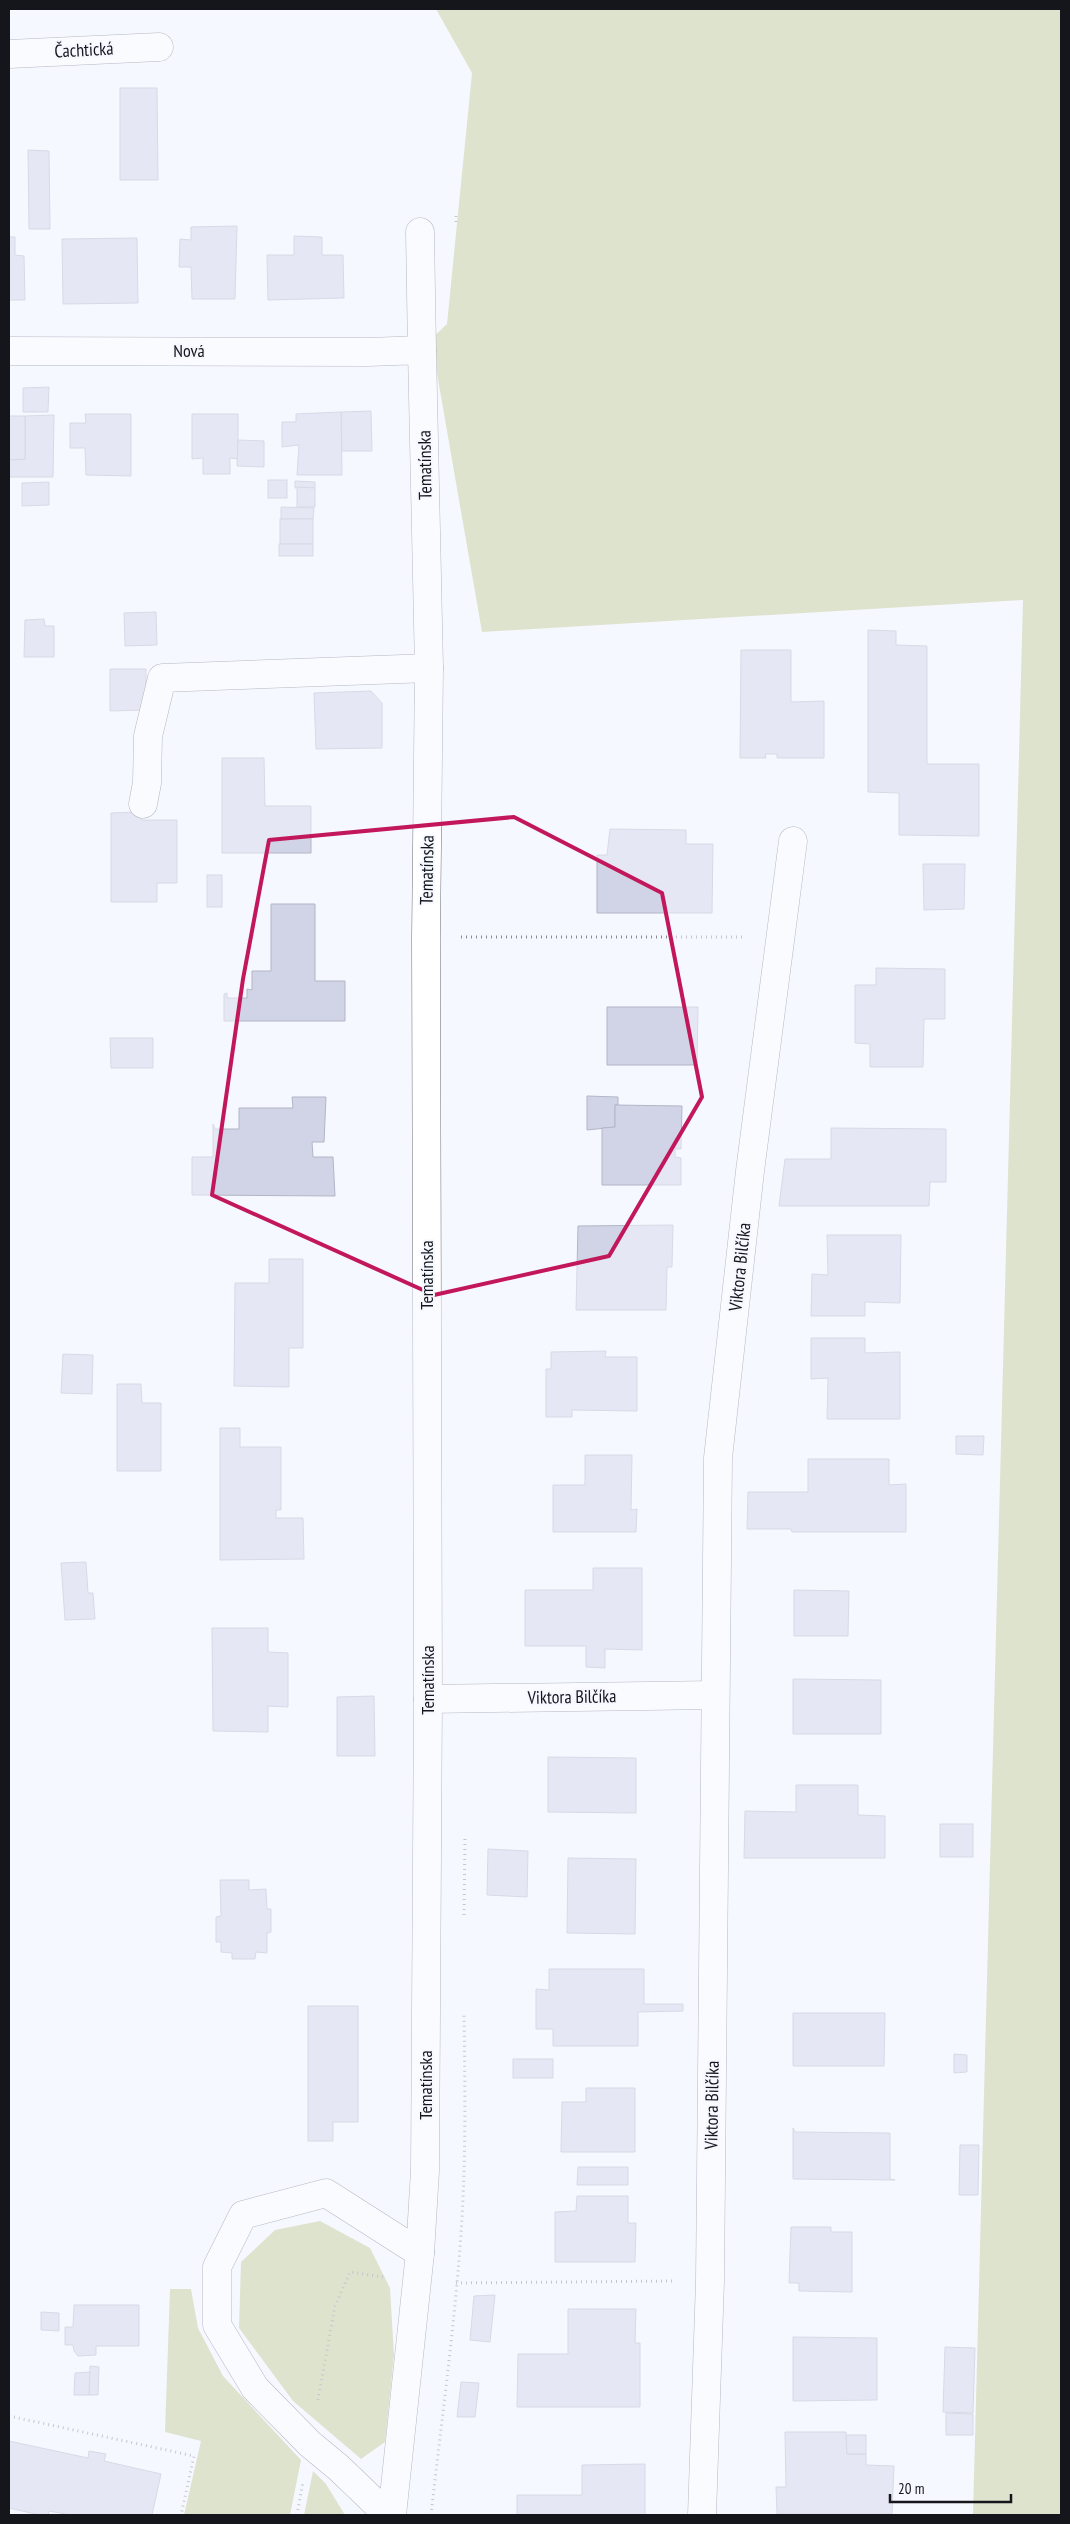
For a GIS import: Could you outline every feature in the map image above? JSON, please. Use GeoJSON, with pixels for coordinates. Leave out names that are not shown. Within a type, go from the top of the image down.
{"type":"FeatureCollection","features":[{"type":"Feature","properties":{"kind":"street","name":"Čachtická"},"geometry":{"type":"LineString","coordinates":[[9,54],[159,47]]}},
{"type":"Feature","properties":{"kind":"street","name":"Tematínska"},"geometry":{"type":"LineString","coordinates":[[392,2515],[420,2253],[425,2171],[428,1699],[426,937],[429,668],[420,232]]}},
{"type":"Feature","properties":{"kind":"street","name":"Nová"},"geometry":{"type":"LineString","coordinates":[[9,351],[368,352],[422,350]]}},
{"type":"Feature","properties":{"kind":"street"},"geometry":{"type":"LineString","coordinates":[[143,804],[147,783],[148,736],[162,678],[429,668]]}},
{"type":"Feature","properties":{"kind":"street","name":"Viktora Bilčíka"},"geometry":{"type":"LineString","coordinates":[[702,2515],[710,2281],[718,1458],[750,1171],[793,841]]}},
{"type":"Feature","properties":{"kind":"street","name":"Viktora Bilčíka"},"geometry":{"type":"LineString","coordinates":[[428,1699],[715,1695]]}},
{"type":"Feature","properties":{"kind":"street"},"geometry":{"type":"LineString","coordinates":[[388,2515],[339,2468],[310,2444],[255,2388],[218,2325],[217,2266],[243,2215],[326,2193],[420,2253]]}},
{"type":"Feature","properties":{"kind":"path"},"geometry":{"type":"LineString","coordinates":[[454,936],[781,937]]}},
{"type":"Feature","properties":{"kind":"path"},"geometry":{"type":"LineString","coordinates":[[297,2515],[336,2306],[350,2272],[383,2277]]}},
{"type":"Feature","properties":{"kind":"path"},"geometry":{"type":"LineString","coordinates":[[450,2283],[710,2281]]}},
{"type":"Feature","properties":{"kind":"path"},"geometry":{"type":"LineString","coordinates":[[9,2416],[194,2456],[181,2515]]}},
{"type":"Feature","properties":{"kind":"highlighted area"},"geometry":{"type":"Polygon","coordinates":[[[514,817],[662,893],[702,1097],[609,1256],[434,1295],[212,1195],[243,979],[269,840],[514,817]]]}},
{"type":"Feature","properties":{"kind":"green space"},"geometry":{"type":"Polygon","coordinates":[[[436,9],[1061,9],[1061,2515],[973,2515],[1023,600],[482,632],[431,339],[447,324],[472,73],[436,9]]]}},
{"type":"Feature","properties":{"kind":"green space"},"geometry":{"type":"Polygon","coordinates":[[[320,2221],[370,2248],[390,2288],[394,2355],[385,2442],[361,2459],[293,2401],[239,2328],[241,2262],[275,2230],[320,2221]]]}},
{"type":"Feature","properties":{"kind":"green space"},"geometry":{"type":"Polygon","coordinates":[[[170,2289],[191,2289],[198,2328],[223,2376],[301,2460],[290,2515],[184,2515],[201,2441],[165,2432],[170,2289]]]}},
{"type":"Feature","properties":{"kind":"green space"},"geometry":{"type":"Polygon","coordinates":[[[313,2471],[326,2484],[345,2515],[304,2515],[313,2471]]]}},
{"type":"Feature","properties":{"kind":"building"},"geometry":{"type":"Polygon","coordinates":[[[120,88],[157,88],[158,180],[120,180],[120,88]]]}},
{"type":"Feature","properties":{"kind":"building"},"geometry":{"type":"Polygon","coordinates":[[[28,150],[49,151],[50,229],[29,229],[28,150]]]}},
{"type":"Feature","properties":{"kind":"building"},"geometry":{"type":"Polygon","coordinates":[[[237,226],[235,299],[192,299],[191,267],[179,267],[180,239],[191,240],[191,227],[237,226]]]}},
{"type":"Feature","properties":{"kind":"building"},"geometry":{"type":"Polygon","coordinates":[[[294,236],[322,237],[322,255],[343,255],[344,298],[268,300],[267,255],[294,255],[294,236]]]}},
{"type":"Feature","properties":{"kind":"building"},"geometry":{"type":"Polygon","coordinates":[[[9,237],[15,237],[15,255],[24,256],[25,300],[9,300],[9,237]]]}},
{"type":"Feature","properties":{"kind":"building"},"geometry":{"type":"Polygon","coordinates":[[[137,238],[138,303],[63,304],[62,239],[137,238]]]}},
{"type":"Feature","properties":{"kind":"building"},"geometry":{"type":"Polygon","coordinates":[[[49,387],[48,412],[23,412],[23,388],[49,387]]]}},
{"type":"Feature","properties":{"kind":"building"},"geometry":{"type":"Polygon","coordinates":[[[371,411],[372,451],[342,451],[341,412],[371,411]]]}},
{"type":"Feature","properties":{"kind":"building"},"geometry":{"type":"Polygon","coordinates":[[[341,412],[342,475],[297,475],[299,445],[282,447],[282,422],[296,422],[296,414],[341,412]]]}},
{"type":"Feature","properties":{"kind":"building"},"geometry":{"type":"Polygon","coordinates":[[[85,414],[131,414],[131,476],[86,475],[85,448],[70,448],[70,423],[86,423],[85,414]]]}},
{"type":"Feature","properties":{"kind":"building"},"geometry":{"type":"Polygon","coordinates":[[[192,414],[238,414],[238,459],[230,458],[230,474],[203,474],[203,458],[192,459],[192,414]]]}},
{"type":"Feature","properties":{"kind":"building"},"geometry":{"type":"Polygon","coordinates":[[[54,415],[53,477],[9,477],[9,460],[25,459],[25,416],[54,415]]]}},
{"type":"Feature","properties":{"kind":"building"},"geometry":{"type":"Polygon","coordinates":[[[9,416],[25,416],[25,459],[9,460],[9,416]]]}},
{"type":"Feature","properties":{"kind":"building"},"geometry":{"type":"Polygon","coordinates":[[[238,440],[264,441],[264,467],[237,466],[238,440]]]}},
{"type":"Feature","properties":{"kind":"building"},"geometry":{"type":"Polygon","coordinates":[[[268,480],[287,480],[287,498],[268,498],[268,480]]]}},
{"type":"Feature","properties":{"kind":"building"},"geometry":{"type":"Polygon","coordinates":[[[295,481],[315,482],[315,488],[295,488],[295,481]]]}},
{"type":"Feature","properties":{"kind":"building"},"geometry":{"type":"Polygon","coordinates":[[[49,482],[49,505],[22,506],[22,483],[49,482]]]}},
{"type":"Feature","properties":{"kind":"building"},"geometry":{"type":"Polygon","coordinates":[[[297,487],[315,488],[315,507],[297,507],[297,487]]]}},
{"type":"Feature","properties":{"kind":"building"},"geometry":{"type":"Polygon","coordinates":[[[281,507],[314,508],[313,519],[281,519],[281,507]]]}},
{"type":"Feature","properties":{"kind":"building"},"geometry":{"type":"Polygon","coordinates":[[[280,519],[313,519],[313,544],[280,544],[280,519]]]}},
{"type":"Feature","properties":{"kind":"building"},"geometry":{"type":"Polygon","coordinates":[[[279,544],[313,544],[313,556],[279,556],[279,544]]]}},
{"type":"Feature","properties":{"kind":"building"},"geometry":{"type":"Polygon","coordinates":[[[156,612],[157,645],[125,646],[124,613],[156,612]]]}},
{"type":"Feature","properties":{"kind":"building"},"geometry":{"type":"Polygon","coordinates":[[[44,619],[45,626],[54,626],[54,657],[24,657],[25,620],[44,619]]]}},
{"type":"Feature","properties":{"kind":"building"},"geometry":{"type":"Polygon","coordinates":[[[868,630],[896,631],[896,645],[927,646],[927,764],[979,764],[979,836],[899,835],[899,793],[868,792],[868,630]]]}},
{"type":"Feature","properties":{"kind":"building"},"geometry":{"type":"Polygon","coordinates":[[[741,650],[791,650],[791,702],[824,701],[824,758],[777,758],[777,754],[765,754],[766,758],[740,758],[741,650]]]}},
{"type":"Feature","properties":{"kind":"building"},"geometry":{"type":"Polygon","coordinates":[[[110,669],[146,669],[146,710],[110,711],[110,669]]]}},
{"type":"Feature","properties":{"kind":"building"},"geometry":{"type":"Polygon","coordinates":[[[371,691],[382,703],[382,748],[316,749],[314,693],[371,691]]]}},
{"type":"Feature","properties":{"kind":"building"},"geometry":{"type":"Polygon","coordinates":[[[222,758],[264,758],[265,806],[311,806],[311,853],[222,853],[222,758]]]}},
{"type":"Feature","properties":{"kind":"building"},"geometry":{"type":"Polygon","coordinates":[[[141,812],[141,820],[177,820],[177,883],[157,883],[157,902],[111,902],[111,813],[141,812]]]}},
{"type":"Feature","properties":{"kind":"building"},"geometry":{"type":"Polygon","coordinates":[[[610,829],[686,830],[686,844],[713,844],[712,913],[597,913],[597,855],[607,855],[610,829]]]}},
{"type":"Feature","properties":{"kind":"building"},"geometry":{"type":"Polygon","coordinates":[[[923,864],[965,864],[964,909],[924,910],[923,864]]]}},
{"type":"Feature","properties":{"kind":"building"},"geometry":{"type":"Polygon","coordinates":[[[207,875],[222,875],[222,907],[207,907],[207,875]]]}},
{"type":"Feature","properties":{"kind":"building"},"geometry":{"type":"Polygon","coordinates":[[[271,904],[315,904],[315,981],[345,981],[345,1021],[224,1021],[224,994],[227,993],[227,998],[247,998],[247,989],[252,990],[252,971],[271,971],[271,904]]]}},
{"type":"Feature","properties":{"kind":"building"},"geometry":{"type":"Polygon","coordinates":[[[876,968],[945,969],[945,1019],[924,1019],[923,1067],[870,1067],[870,1044],[855,1043],[855,985],[876,985],[876,968]]]}},
{"type":"Feature","properties":{"kind":"building"},"geometry":{"type":"Polygon","coordinates":[[[607,1007],[698,1007],[697,1065],[607,1065],[607,1007]]]}},
{"type":"Feature","properties":{"kind":"building"},"geometry":{"type":"Polygon","coordinates":[[[110,1038],[153,1038],[153,1068],[111,1068],[110,1038]]]}},
{"type":"Feature","properties":{"kind":"building"},"geometry":{"type":"Polygon","coordinates":[[[587,1096],[618,1097],[618,1105],[615,1105],[615,1127],[587,1130],[587,1096]]]}},
{"type":"Feature","properties":{"kind":"building"},"geometry":{"type":"Polygon","coordinates":[[[292,1097],[326,1097],[324,1142],[312,1142],[313,1157],[333,1157],[335,1196],[192,1195],[192,1157],[213,1157],[213,1124],[215,1129],[239,1129],[239,1108],[293,1108],[292,1097]]]}},
{"type":"Feature","properties":{"kind":"building"},"geometry":{"type":"Polygon","coordinates":[[[615,1105],[682,1106],[681,1149],[675,1149],[675,1157],[681,1158],[681,1185],[602,1185],[602,1128],[615,1127],[615,1105]]]}},
{"type":"Feature","properties":{"kind":"building"},"geometry":{"type":"Polygon","coordinates":[[[831,1128],[946,1129],[946,1182],[930,1182],[929,1206],[779,1206],[785,1159],[831,1159],[831,1128]]]}},
{"type":"Feature","properties":{"kind":"building"},"geometry":{"type":"Polygon","coordinates":[[[673,1225],[672,1267],[667,1267],[666,1310],[576,1310],[578,1226],[673,1225]]]}},
{"type":"Feature","properties":{"kind":"building"},"geometry":{"type":"Polygon","coordinates":[[[827,1235],[901,1235],[900,1303],[865,1302],[865,1316],[811,1316],[812,1274],[828,1275],[827,1235]]]}},
{"type":"Feature","properties":{"kind":"building"},"geometry":{"type":"Polygon","coordinates":[[[269,1259],[303,1259],[303,1348],[289,1348],[289,1387],[234,1386],[235,1283],[269,1283],[269,1259]]]}},
{"type":"Feature","properties":{"kind":"building"},"geometry":{"type":"Polygon","coordinates":[[[811,1338],[865,1338],[865,1353],[900,1352],[900,1419],[827,1419],[828,1378],[811,1379],[811,1338]]]}},
{"type":"Feature","properties":{"kind":"building"},"geometry":{"type":"Polygon","coordinates":[[[606,1351],[605,1357],[637,1357],[637,1411],[572,1410],[572,1417],[546,1417],[546,1369],[551,1369],[551,1352],[606,1351]]]}},
{"type":"Feature","properties":{"kind":"building"},"geometry":{"type":"Polygon","coordinates":[[[63,1354],[93,1355],[92,1394],[61,1393],[63,1354]]]}},
{"type":"Feature","properties":{"kind":"building"},"geometry":{"type":"Polygon","coordinates":[[[117,1384],[141,1384],[142,1403],[161,1403],[161,1471],[117,1471],[117,1384]]]}},
{"type":"Feature","properties":{"kind":"building"},"geometry":{"type":"Polygon","coordinates":[[[220,1428],[240,1428],[240,1447],[281,1447],[281,1510],[276,1510],[276,1518],[303,1518],[304,1559],[220,1560],[220,1428]]]}},
{"type":"Feature","properties":{"kind":"building"},"geometry":{"type":"Polygon","coordinates":[[[956,1436],[984,1436],[983,1455],[956,1454],[956,1436]]]}},
{"type":"Feature","properties":{"kind":"building"},"geometry":{"type":"Polygon","coordinates":[[[585,1455],[632,1455],[631,1510],[637,1509],[636,1532],[553,1532],[553,1485],[585,1485],[585,1455]]]}},
{"type":"Feature","properties":{"kind":"building"},"geometry":{"type":"Polygon","coordinates":[[[808,1459],[889,1459],[889,1485],[906,1484],[906,1532],[792,1532],[791,1529],[747,1529],[748,1492],[808,1492],[808,1459]]]}},
{"type":"Feature","properties":{"kind":"building"},"geometry":{"type":"Polygon","coordinates":[[[86,1562],[88,1593],[93,1593],[95,1619],[65,1620],[61,1563],[86,1562]]]}},
{"type":"Feature","properties":{"kind":"building"},"geometry":{"type":"Polygon","coordinates":[[[593,1568],[642,1568],[642,1650],[605,1649],[605,1668],[586,1667],[586,1646],[525,1646],[525,1590],[593,1590],[593,1568]]]}},
{"type":"Feature","properties":{"kind":"building"},"geometry":{"type":"Polygon","coordinates":[[[794,1590],[849,1591],[848,1636],[794,1636],[794,1590]]]}},
{"type":"Feature","properties":{"kind":"building"},"geometry":{"type":"Polygon","coordinates":[[[212,1628],[268,1628],[268,1652],[288,1653],[288,1707],[268,1706],[268,1732],[213,1731],[212,1628]]]}},
{"type":"Feature","properties":{"kind":"building"},"geometry":{"type":"Polygon","coordinates":[[[793,1679],[881,1680],[881,1734],[793,1734],[793,1679]]]}},
{"type":"Feature","properties":{"kind":"building"},"geometry":{"type":"Polygon","coordinates":[[[374,1696],[375,1756],[337,1756],[337,1697],[374,1696]]]}},
{"type":"Feature","properties":{"kind":"building"},"geometry":{"type":"Polygon","coordinates":[[[548,1757],[636,1758],[636,1813],[548,1812],[548,1757]]]}},
{"type":"Feature","properties":{"kind":"building"},"geometry":{"type":"Polygon","coordinates":[[[796,1785],[858,1785],[858,1815],[885,1816],[885,1858],[744,1858],[745,1811],[796,1812],[796,1785]]]}},
{"type":"Feature","properties":{"kind":"building"},"geometry":{"type":"Polygon","coordinates":[[[940,1824],[973,1824],[973,1857],[940,1857],[940,1824]]]}},
{"type":"Feature","properties":{"kind":"building"},"geometry":{"type":"Polygon","coordinates":[[[488,1849],[528,1851],[527,1897],[487,1895],[488,1849]]]}},
{"type":"Feature","properties":{"kind":"building"},"geometry":{"type":"Polygon","coordinates":[[[568,1858],[636,1859],[635,1934],[567,1933],[568,1858]]]}},
{"type":"Feature","properties":{"kind":"building"},"geometry":{"type":"Polygon","coordinates":[[[220,1880],[249,1880],[249,1890],[266,1889],[267,1909],[271,1909],[271,1932],[267,1933],[267,1953],[256,1952],[255,1959],[232,1959],[232,1953],[221,1952],[221,1942],[216,1942],[216,1917],[221,1916],[220,1880]]]}},
{"type":"Feature","properties":{"kind":"building"},"geometry":{"type":"Polygon","coordinates":[[[549,1969],[644,1969],[644,2004],[683,2004],[683,2011],[638,2012],[638,2046],[553,2046],[553,2029],[536,2029],[536,1989],[549,1990],[549,1969]]]}},
{"type":"Feature","properties":{"kind":"building"},"geometry":{"type":"Polygon","coordinates":[[[308,2006],[358,2006],[358,2122],[333,2122],[333,2141],[308,2141],[308,2006]]]}},
{"type":"Feature","properties":{"kind":"building"},"geometry":{"type":"Polygon","coordinates":[[[793,2013],[885,2013],[884,2066],[793,2066],[793,2013]]]}},
{"type":"Feature","properties":{"kind":"building"},"geometry":{"type":"Polygon","coordinates":[[[954,2054],[967,2055],[967,2072],[954,2073],[954,2054]]]}},
{"type":"Feature","properties":{"kind":"building"},"geometry":{"type":"Polygon","coordinates":[[[513,2059],[553,2059],[553,2078],[513,2078],[513,2059]]]}},
{"type":"Feature","properties":{"kind":"building"},"geometry":{"type":"Polygon","coordinates":[[[586,2088],[635,2088],[635,2152],[561,2152],[562,2102],[586,2102],[586,2088]]]}},
{"type":"Feature","properties":{"kind":"building"},"geometry":{"type":"Polygon","coordinates":[[[793,2128],[795,2132],[890,2133],[890,2179],[895,2180],[793,2179],[793,2128]]]}},
{"type":"Feature","properties":{"kind":"building"},"geometry":{"type":"Polygon","coordinates":[[[960,2145],[979,2145],[978,2195],[959,2195],[960,2145]]]}},
{"type":"Feature","properties":{"kind":"building"},"geometry":{"type":"Polygon","coordinates":[[[578,2167],[628,2167],[628,2185],[577,2185],[578,2167]]]}},
{"type":"Feature","properties":{"kind":"building"},"geometry":{"type":"Polygon","coordinates":[[[577,2196],[628,2196],[628,2223],[636,2223],[635,2262],[555,2262],[555,2212],[576,2211],[577,2196]]]}},
{"type":"Feature","properties":{"kind":"building"},"geometry":{"type":"Polygon","coordinates":[[[791,2227],[831,2227],[831,2232],[852,2232],[852,2292],[799,2291],[799,2283],[789,2283],[791,2227]]]}},
{"type":"Feature","properties":{"kind":"building"},"geometry":{"type":"Polygon","coordinates":[[[495,2295],[490,2342],[470,2340],[474,2296],[495,2295]]]}},
{"type":"Feature","properties":{"kind":"building"},"geometry":{"type":"Polygon","coordinates":[[[74,2305],[139,2305],[139,2346],[96,2346],[96,2355],[78,2356],[74,2351],[73,2345],[65,2345],[65,2327],[73,2327],[74,2305]]]}},
{"type":"Feature","properties":{"kind":"building"},"geometry":{"type":"Polygon","coordinates":[[[568,2309],[636,2309],[635,2343],[640,2343],[640,2407],[517,2407],[518,2354],[568,2354],[568,2309]]]}},
{"type":"Feature","properties":{"kind":"building"},"geometry":{"type":"Polygon","coordinates":[[[41,2312],[59,2313],[59,2331],[41,2330],[41,2312]]]}},
{"type":"Feature","properties":{"kind":"building"},"geometry":{"type":"Polygon","coordinates":[[[793,2337],[877,2338],[877,2400],[793,2401],[793,2337]]]}},
{"type":"Feature","properties":{"kind":"building"},"geometry":{"type":"Polygon","coordinates":[[[945,2347],[975,2348],[973,2413],[943,2412],[945,2347]]]}},
{"type":"Feature","properties":{"kind":"building"},"geometry":{"type":"Polygon","coordinates":[[[90,2366],[99,2367],[98,2395],[89,2395],[90,2366]]]}},
{"type":"Feature","properties":{"kind":"building"},"geometry":{"type":"Polygon","coordinates":[[[90,2372],[89,2395],[74,2395],[75,2373],[90,2372]]]}},
{"type":"Feature","properties":{"kind":"building"},"geometry":{"type":"Polygon","coordinates":[[[461,2382],[479,2383],[475,2417],[457,2417],[461,2382]]]}},
{"type":"Feature","properties":{"kind":"building"},"geometry":{"type":"Polygon","coordinates":[[[946,2413],[973,2414],[973,2435],[946,2435],[946,2413]]]}},
{"type":"Feature","properties":{"kind":"building"},"geometry":{"type":"Polygon","coordinates":[[[785,2432],[846,2432],[847,2454],[866,2454],[866,2465],[894,2466],[892,2514],[777,2514],[776,2487],[786,2487],[785,2432]]]}},
{"type":"Feature","properties":{"kind":"building"},"geometry":{"type":"Polygon","coordinates":[[[846,2435],[866,2435],[866,2454],[847,2454],[846,2435]]]}},
{"type":"Feature","properties":{"kind":"building"},"geometry":{"type":"Polygon","coordinates":[[[9,2441],[88,2458],[89,2451],[106,2454],[104,2461],[161,2474],[152,2515],[71,2515],[49,2511],[48,2515],[40,2515],[9,2508],[9,2441]]]}},
{"type":"Feature","properties":{"kind":"building"},"geometry":{"type":"Polygon","coordinates":[[[645,2464],[645,2515],[517,2515],[517,2495],[582,2495],[582,2465],[645,2464]]]}}]}
